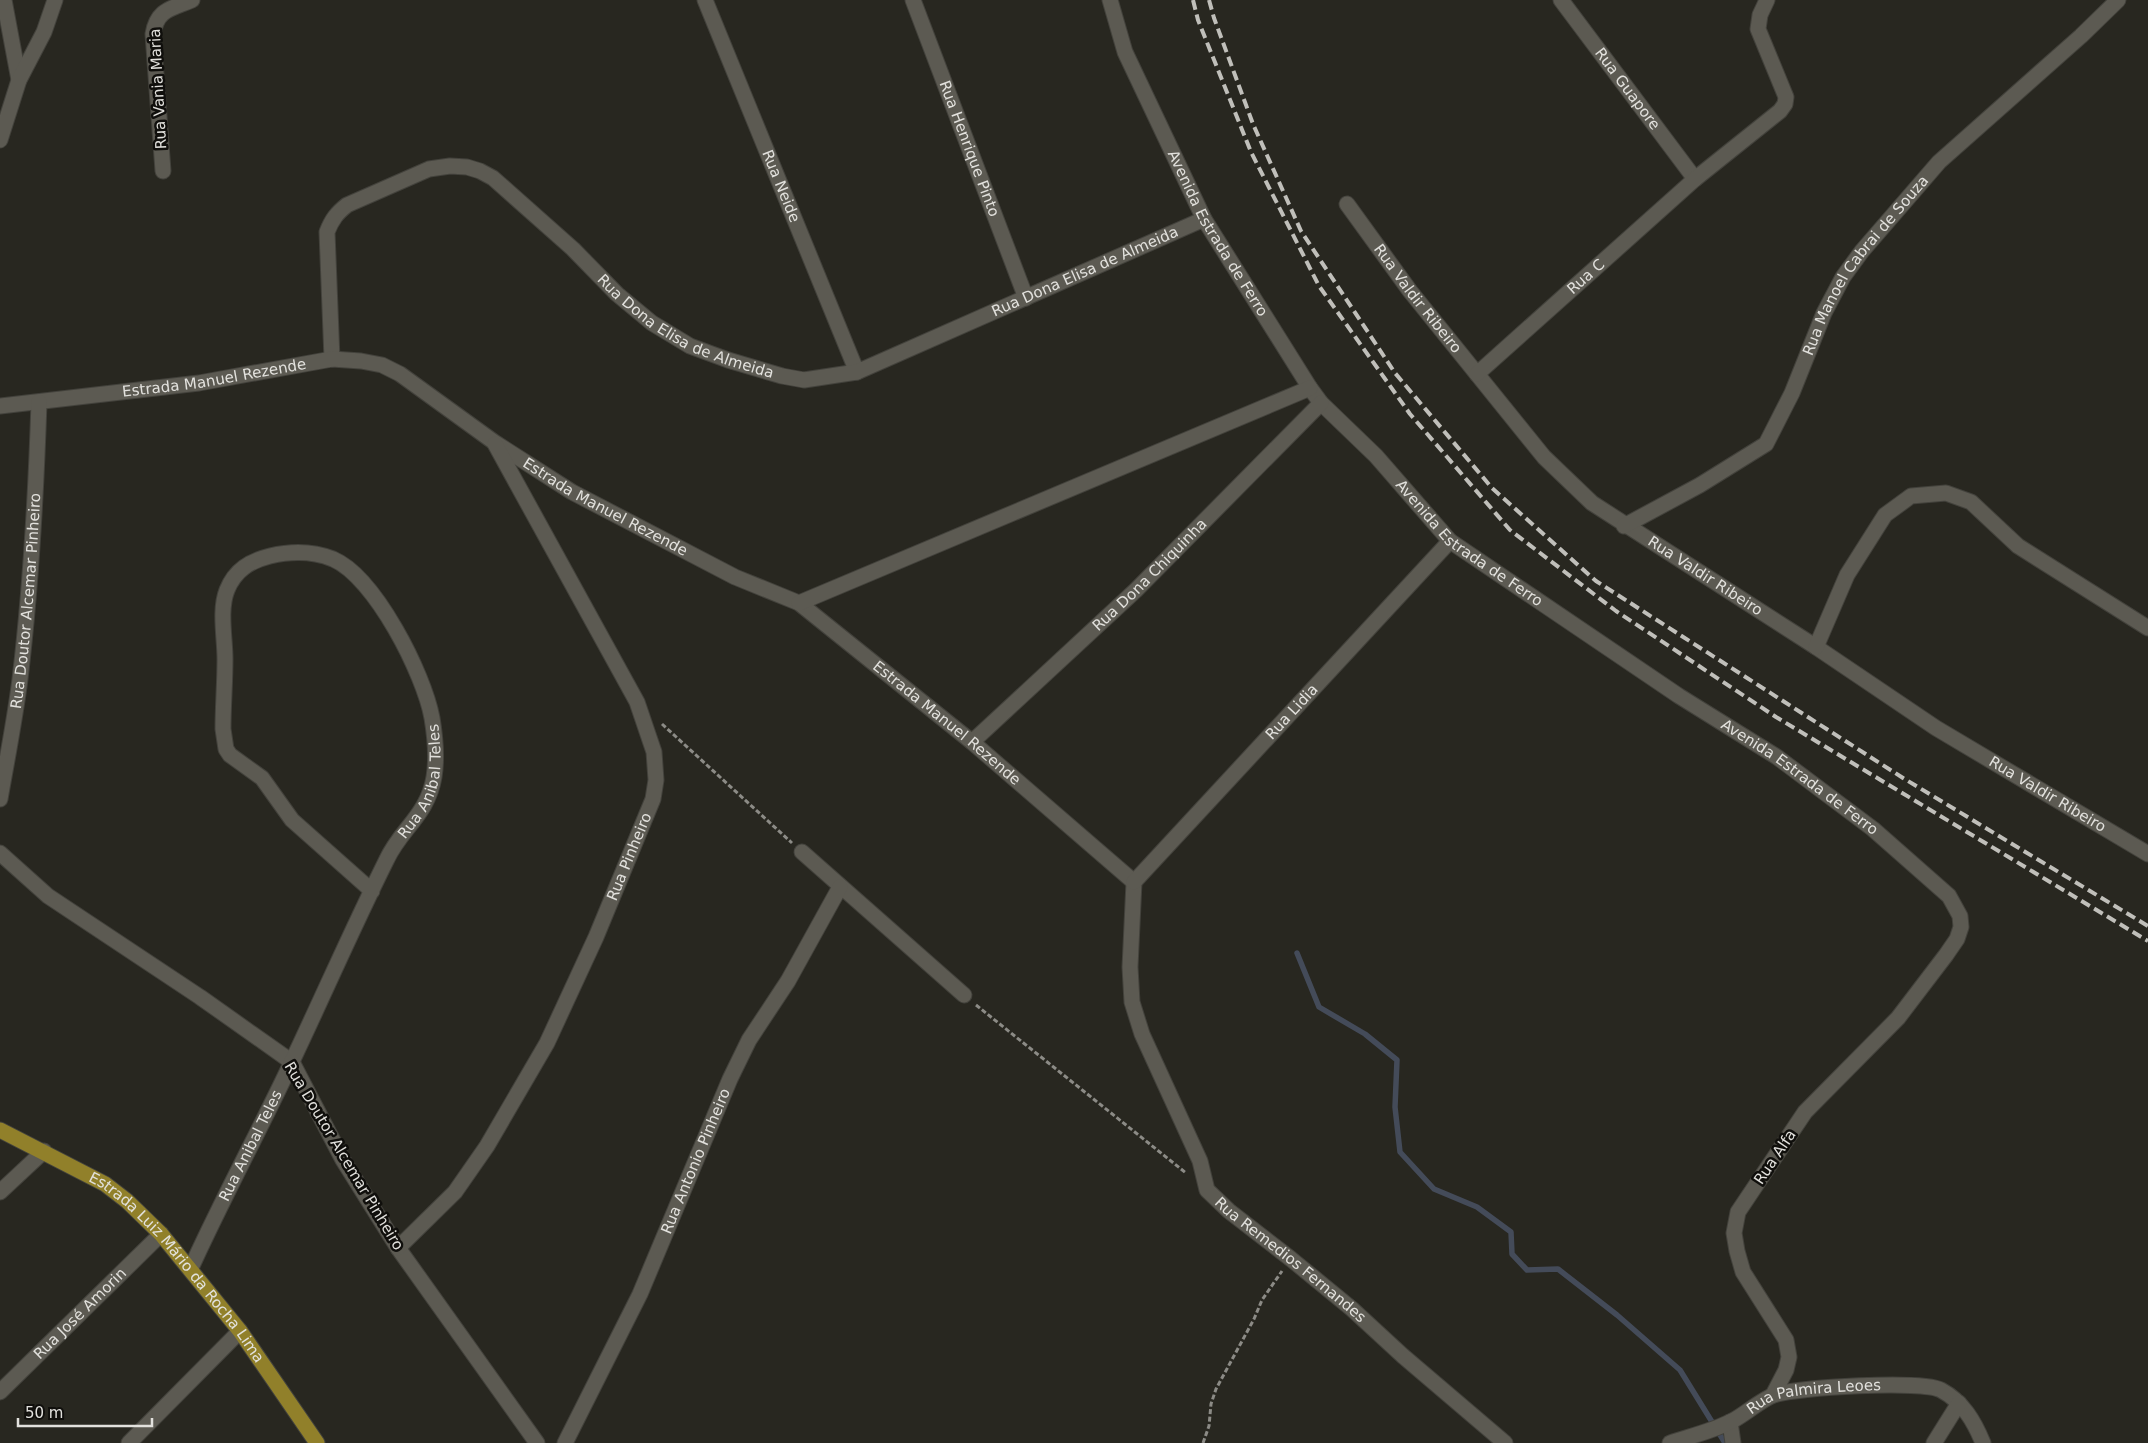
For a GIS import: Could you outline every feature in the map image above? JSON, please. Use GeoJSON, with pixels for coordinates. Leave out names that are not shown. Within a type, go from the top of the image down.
{"type":"FeatureCollection","features":[{"type":"Feature","properties":{"kind":"main road","name":"Estrada Luiz Mário da Rocha Lima"},"geometry":{"type":"LineString","coordinates":[[0,1130],[105,1184],[127,1201],[161,1234],[191,1268],[240,1331],[317,1443]]}},
{"type":"Feature","properties":{"kind":"street"},"geometry":{"type":"LineString","coordinates":[[4,0],[19,80]]}},
{"type":"Feature","properties":{"kind":"street"},"geometry":{"type":"LineString","coordinates":[[0,140],[19,80],[44,32],[55,0]]}},
{"type":"Feature","properties":{"kind":"street","name":"Rua Vania Maria"},"geometry":{"type":"LineString","coordinates":[[163,171],[153,34],[155,22],[162,12],[192,0]]}},
{"type":"Feature","properties":{"kind":"street","name":"Rua Neide"},"geometry":{"type":"LineString","coordinates":[[705,0],[857,372]]}},
{"type":"Feature","properties":{"kind":"street","name":"Rua Henrique Pinto"},"geometry":{"type":"LineString","coordinates":[[913,0],[1026,298]]}},
{"type":"Feature","properties":{"kind":"street","name":"Avenida Estrada de Ferro"},"geometry":{"type":"LineString","coordinates":[[1110,0],[1124,52],[1204,219],[1321,403],[1376,456],[1450,542],[1679,696],[1777,757],[1874,829],[1949,896],[1960,916],[1961,927],[1957,940],[1946,955]]}},
{"type":"Feature","properties":{"kind":"street","name":"Rua Guapore"},"geometry":{"type":"LineString","coordinates":[[1561,0],[1695,179]]}},
{"type":"Feature","properties":{"kind":"street","name":"Rua C"},"geometry":{"type":"LineString","coordinates":[[1477,374],[1695,179],[1780,111],[1785,104],[1786,98],[1758,30],[1760,15],[1767,0]]}},
{"type":"Feature","properties":{"kind":"street","name":"Rua Manoel Cabrai de Souza"},"geometry":{"type":"LineString","coordinates":[[1624,526],[1700,485],[1766,444],[1792,393],[1824,313],[1843,277],[1862,251],[1939,162],[2081,36],[2118,0]]}},
{"type":"Feature","properties":{"kind":"street","name":"Rua Dona Elisa de Almeida"},"geometry":{"type":"LineString","coordinates":[[332,359],[327,232],[336,214],[347,205],[429,169],[450,166],[467,167],[493,178],[573,249],[617,294],[652,323],[690,346],[728,360],[782,376],[804,380],[857,372],[1204,219]]}},
{"type":"Feature","properties":{"kind":"street","name":"Rua Valdir Ribeiro"},"geometry":{"type":"LineString","coordinates":[[1347,204],[1410,291],[1544,456],[1592,503],[1624,526],[1816,647],[1936,728],[2148,854]]}},
{"type":"Feature","properties":{"kind":"street","name":"Estrada Manuel Rezende"},"geometry":{"type":"LineString","coordinates":[[0,406],[199,382],[332,359],[361,360],[382,366],[400,374],[494,442],[572,492],[735,576],[799,603],[972,742],[1134,882]]}},
{"type":"Feature","properties":{"kind":"street"},"geometry":{"type":"LineString","coordinates":[[799,603],[1310,388]]}},
{"type":"Feature","properties":{"kind":"street","name":"Rua Doutor Alcemar Pinheiro"},"geometry":{"type":"LineString","coordinates":[[0,799],[20,681],[28,608],[36,512],[39,402]]}},
{"type":"Feature","properties":{"kind":"street","name":"Rua Dona Chiquinha"},"geometry":{"type":"LineString","coordinates":[[972,742],[1136,590],[1321,403]]}},
{"type":"Feature","properties":{"kind":"street","name":"Rua Pinheiro"},"geometry":{"type":"LineString","coordinates":[[398,1248],[455,1192],[487,1146],[547,1043],[600,928],[653,799],[656,780],[654,752],[637,702],[494,442]]}},
{"type":"Feature","properties":{"kind":"street"},"geometry":{"type":"LineString","coordinates":[[1816,647],[1847,575],[1884,515],[1911,496],[1946,493],[1972,502],[2018,546],[2148,628]]}},
{"type":"Feature","properties":{"kind":"street","name":"Rua Lidia"},"geometry":{"type":"LineString","coordinates":[[1134,882],[1450,542]]}},
{"type":"Feature","properties":{"kind":"street","name":"Rua Anibal Teles"},"geometry":{"type":"LineString","coordinates":[[191,1268],[226,1192],[292,1062],[372,891],[388,856],[424,807],[434,776],[435,746],[431,716],[405,648],[374,595],[357,575],[334,559],[311,552],[283,552],[257,559],[236,572],[226,593],[224,614],[223,729],[226,748],[230,755],[262,778],[292,820],[372,891]]}},
{"type":"Feature","properties":{"kind":"street"},"geometry":{"type":"LineString","coordinates":[[802,852],[964,995]]}},
{"type":"Feature","properties":{"kind":"street","name":"Rua Doutor Alcemar Pinheiro"},"geometry":{"type":"LineString","coordinates":[[0,853],[48,896],[200,997],[292,1062],[344,1160],[398,1248],[538,1443]]}},
{"type":"Feature","properties":{"kind":"street","name":"Rua Remedios Fernandes"},"geometry":{"type":"LineString","coordinates":[[1134,882],[1130,968],[1132,1002],[1142,1034],[1200,1161],[1207,1190],[1229,1211],[1291,1259],[1505,1443]]}},
{"type":"Feature","properties":{"kind":"street","name":"Rua Antonio Pinheiro"},"geometry":{"type":"LineString","coordinates":[[565,1443],[640,1294],[730,1079],[749,1040],[788,981],[840,887]]}},
{"type":"Feature","properties":{"kind":"street","name":"Rua Alfa"},"geometry":{"type":"LineString","coordinates":[[1773,1395],[1786,1370],[1789,1357],[1786,1340],[1743,1272],[1734,1233],[1738,1212],[1804,1112],[1898,1018],[1946,955]]}},
{"type":"Feature","properties":{"kind":"street"},"geometry":{"type":"LineString","coordinates":[[0,1192],[44,1151]]}},
{"type":"Feature","properties":{"kind":"street","name":"Rua José Amorin"},"geometry":{"type":"LineString","coordinates":[[0,1392],[161,1234]]}},
{"type":"Feature","properties":{"kind":"street"},"geometry":{"type":"LineString","coordinates":[[129,1443],[240,1331]]}},
{"type":"Feature","properties":{"kind":"street","name":"Rua Palmira Leoes"},"geometry":{"type":"LineString","coordinates":[[1670,1443],[1699,1437],[1729,1422],[1773,1395],[1822,1388],[1912,1386],[1939,1389],[1959,1403],[1974,1422],[1982,1443]]}},
{"type":"Feature","properties":{"kind":"street"},"geometry":{"type":"LineString","coordinates":[[1934,1443],[1959,1403]]}},
{"type":"Feature","properties":{"kind":"street"},"geometry":{"type":"LineString","coordinates":[[1729,1422],[1733,1443]]}},
{"type":"Feature","properties":{"kind":"path"},"geometry":{"type":"LineString","coordinates":[[659,721],[802,852]]}},
{"type":"Feature","properties":{"kind":"path"},"geometry":{"type":"LineString","coordinates":[[964,995],[1207,1190]]}},
{"type":"Feature","properties":{"kind":"path"},"geometry":{"type":"LineString","coordinates":[[1203,1443],[1209,1426],[1211,1404],[1216,1389],[1254,1319],[1262,1300],[1291,1259]]}},
{"type":"Feature","properties":{"kind":"waterway"},"geometry":{"type":"LineString","coordinates":[[1297,953],[1319,1007],[1365,1034],[1397,1060],[1395,1107],[1400,1152],[1434,1189],[1477,1207],[1511,1232],[1512,1254],[1527,1270],[1558,1269],[1617,1315],[1680,1370],[1725,1443]]}},
{"type":"Feature","properties":{"kind":"railway"},"geometry":{"type":"LineString","coordinates":[[1193,0],[1198,20],[1251,152],[1319,286],[1410,414],[1510,530],[1616,611],[1776,717],[2148,941]]}},
{"type":"Feature","properties":{"kind":"railway"},"geometry":{"type":"LineString","coordinates":[[1209,0],[1253,124],[1301,231],[1395,373],[1492,488],[1596,581],[1903,778],[2148,926]]}}]}
